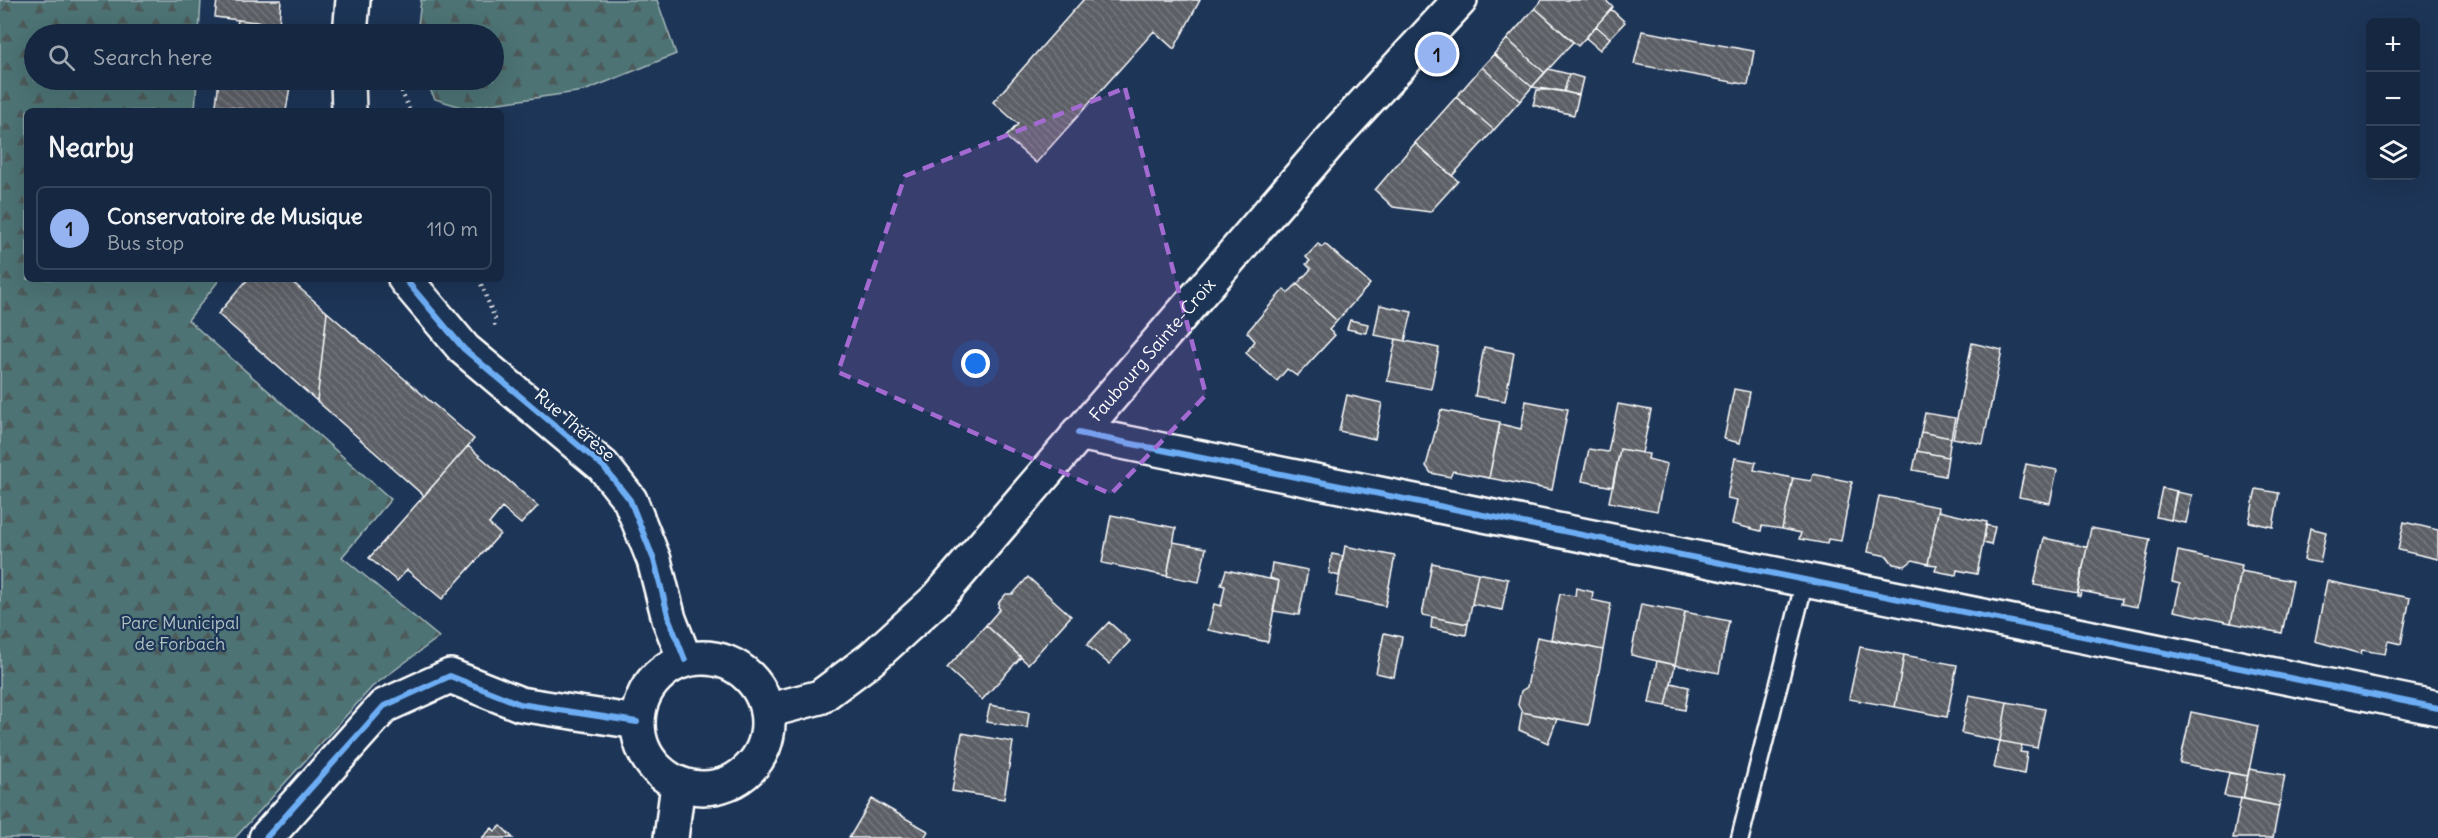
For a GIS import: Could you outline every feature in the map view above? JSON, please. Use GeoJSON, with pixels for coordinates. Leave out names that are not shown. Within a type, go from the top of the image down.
{"type":"FeatureCollection","features":[{"type":"Feature","properties":{"kind":"street"},"geometry":{"type":"LineString","coordinates":[[351,24],[353,0]]}},
{"type":"Feature","properties":{"kind":"street","name":"Faubourg Sainte-Croix"},"geometry":{"type":"LineString","coordinates":[[767,711],[820,697],[871,659],[938,598],[1341,129],[1460,0]]}},
{"type":"Feature","properties":{"kind":"street"},"geometry":{"type":"LineString","coordinates":[[348,90],[349,108]]}},
{"type":"Feature","properties":{"kind":"street","name":"Rue Thérèse"},"geometry":{"type":"LineString","coordinates":[[408,282],[464,349],[603,466],[630,500],[654,560],[669,619],[684,660]]}},
{"type":"Feature","properties":{"kind":"street"},"geometry":{"type":"LineString","coordinates":[[1078,433],[2438,708]]}},
{"type":"Feature","properties":{"kind":"street"},"geometry":{"type":"LineString","coordinates":[[712,659],[737,667],[756,686],[767,711],[768,728],[764,745],[756,761],[744,774],[729,783],[713,788],[695,788],[678,784],[659,772],[645,754],[636,722],[648,687],[664,670],[684,660],[712,659]]}},
{"type":"Feature","properties":{"kind":"street"},"geometry":{"type":"LineString","coordinates":[[266,838],[384,706],[450,676],[520,704],[636,722]]}},
{"type":"Feature","properties":{"kind":"street"},"geometry":{"type":"LineString","coordinates":[[671,838],[678,784]]}},
{"type":"Feature","properties":{"kind":"lane"},"geometry":{"type":"LineString","coordinates":[[1740,838],[1805,580]]}},
{"type":"Feature","properties":{"kind":"path"},"geometry":{"type":"LineString","coordinates":[[401,90],[409,108]]}},
{"type":"Feature","properties":{"kind":"highlighted area"},"geometry":{"type":"Polygon","coordinates":[[[1125,88],[1206,395],[1111,494],[838,372],[905,176],[1125,88]]]}},
{"type":"Feature","properties":{"kind":"green space","name":"Parc Municipal de Forbach"},"geometry":{"type":"Polygon","coordinates":[[[0,0],[201,0],[200,24],[24,24],[24,90],[196,90],[195,108],[24,108],[24,282],[218,282],[188,320],[391,499],[342,557],[439,637],[372,687],[235,838],[0,838],[0,0]]]}},
{"type":"Feature","properties":{"kind":"green space"},"geometry":{"type":"Polygon","coordinates":[[[421,0],[657,0],[676,54],[584,91],[464,108],[435,99],[430,90],[504,90],[504,24],[418,24],[421,0]]]}},
{"type":"Feature","properties":{"kind":"building"},"geometry":{"type":"Polygon","coordinates":[[[217,0],[281,0],[279,24],[215,17],[217,0]]]}},
{"type":"Feature","properties":{"kind":"building"},"geometry":{"type":"Polygon","coordinates":[[[1083,0],[1200,0],[1174,49],[1154,31],[1036,163],[1006,137],[1018,124],[993,102],[1083,0]]]}},
{"type":"Feature","properties":{"kind":"building"},"geometry":{"type":"Polygon","coordinates":[[[1542,0],[1605,0],[1613,7],[1578,46],[1535,8],[1542,0]]]}},
{"type":"Feature","properties":{"kind":"building"},"geometry":{"type":"Polygon","coordinates":[[[1535,8],[1573,42],[1545,73],[1507,39],[1535,8]]]}},
{"type":"Feature","properties":{"kind":"building"},"geometry":{"type":"Polygon","coordinates":[[[1611,9],[1625,22],[1610,38],[1596,26],[1611,9]]]}},
{"type":"Feature","properties":{"kind":"building"},"geometry":{"type":"Polygon","coordinates":[[[238,20],[276,24],[237,24],[238,20]]]}},
{"type":"Feature","properties":{"kind":"building"},"geometry":{"type":"Polygon","coordinates":[[[1596,26],[1610,38],[1600,50],[1586,38],[1596,26]]]}},
{"type":"Feature","properties":{"kind":"building"},"geometry":{"type":"Polygon","coordinates":[[[1642,31],[1754,51],[1748,85],[1634,64],[1642,31]]]}},
{"type":"Feature","properties":{"kind":"building"},"geometry":{"type":"Polygon","coordinates":[[[1507,39],[1545,73],[1532,87],[1494,54],[1507,39]]]}},
{"type":"Feature","properties":{"kind":"building"},"geometry":{"type":"Polygon","coordinates":[[[1494,54],[1532,87],[1520,101],[1482,67],[1494,54]]]}},
{"type":"Feature","properties":{"kind":"building"},"geometry":{"type":"Polygon","coordinates":[[[1482,67],[1520,101],[1494,130],[1456,97],[1482,67]]]}},
{"type":"Feature","properties":{"kind":"building"},"geometry":{"type":"Polygon","coordinates":[[[1548,69],[1569,74],[1564,92],[1532,87],[1548,69]]]}},
{"type":"Feature","properties":{"kind":"building"},"geometry":{"type":"Polygon","coordinates":[[[1569,74],[1583,78],[1579,95],[1564,92],[1569,74]]]}},
{"type":"Feature","properties":{"kind":"building"},"geometry":{"type":"Polygon","coordinates":[[[218,90],[289,90],[286,108],[236,108],[216,105],[218,90]]]}},
{"type":"Feature","properties":{"kind":"building"},"geometry":{"type":"Polygon","coordinates":[[[1537,90],[1557,90],[1579,95],[1574,115],[1533,105],[1537,90]]]}},
{"type":"Feature","properties":{"kind":"building"},"geometry":{"type":"Polygon","coordinates":[[[1456,97],[1494,130],[1452,176],[1415,143],[1456,97]]]}},
{"type":"Feature","properties":{"kind":"building"},"geometry":{"type":"Polygon","coordinates":[[[1415,143],[1458,181],[1430,212],[1393,207],[1375,190],[1415,143]]]}},
{"type":"Feature","properties":{"kind":"building"},"geometry":{"type":"Polygon","coordinates":[[[1318,244],[1322,247],[1325,244],[1370,284],[1337,321],[1297,284],[1311,269],[1306,264],[1310,261],[1306,257],[1318,244]]]}},
{"type":"Feature","properties":{"kind":"building"},"geometry":{"type":"Polygon","coordinates":[[[245,282],[292,282],[327,312],[317,401],[218,314],[245,282]]]}},
{"type":"Feature","properties":{"kind":"building"},"geometry":{"type":"Polygon","coordinates":[[[1297,284],[1337,321],[1329,330],[1335,335],[1297,376],[1287,369],[1277,381],[1246,353],[1255,341],[1247,332],[1284,289],[1288,293],[1297,284]]]}},
{"type":"Feature","properties":{"kind":"building"},"geometry":{"type":"Polygon","coordinates":[[[1380,305],[1412,312],[1405,341],[1374,335],[1380,305]]]}},
{"type":"Feature","properties":{"kind":"building"},"geometry":{"type":"Polygon","coordinates":[[[327,312],[474,439],[424,496],[317,401],[327,312]]]}},
{"type":"Feature","properties":{"kind":"building"},"geometry":{"type":"Polygon","coordinates":[[[1350,320],[1368,324],[1366,333],[1347,329],[1350,320]]]}},
{"type":"Feature","properties":{"kind":"building"},"geometry":{"type":"Polygon","coordinates":[[[1396,339],[1439,348],[1431,389],[1387,381],[1396,339]]]}},
{"type":"Feature","properties":{"kind":"building"},"geometry":{"type":"Polygon","coordinates":[[[1972,343],[2002,350],[1983,444],[1953,438],[1972,343]]]}},
{"type":"Feature","properties":{"kind":"building"},"geometry":{"type":"Polygon","coordinates":[[[1484,347],[1514,353],[1505,401],[1475,396],[1484,347]]]}},
{"type":"Feature","properties":{"kind":"building"},"geometry":{"type":"Polygon","coordinates":[[[1734,389],[1750,392],[1740,443],[1724,439],[1734,389]]]}},
{"type":"Feature","properties":{"kind":"building"},"geometry":{"type":"Polygon","coordinates":[[[1347,395],[1382,403],[1375,439],[1339,431],[1347,395]]]}},
{"type":"Feature","properties":{"kind":"building"},"geometry":{"type":"Polygon","coordinates":[[[1526,401],[1568,409],[1552,490],[1489,478],[1500,424],[1521,429],[1526,401]]]}},
{"type":"Feature","properties":{"kind":"building"},"geometry":{"type":"Polygon","coordinates":[[[1618,404],[1651,410],[1642,453],[1620,449],[1613,487],[1582,481],[1589,449],[1608,452],[1618,404]]]}},
{"type":"Feature","properties":{"kind":"building"},"geometry":{"type":"Polygon","coordinates":[[[1441,410],[1500,422],[1489,478],[1453,471],[1450,477],[1431,473],[1426,466],[1441,410]]]}},
{"type":"Feature","properties":{"kind":"building"},"geometry":{"type":"Polygon","coordinates":[[[1925,413],[1955,418],[1951,438],[1921,432],[1925,413]]]}},
{"type":"Feature","properties":{"kind":"building"},"geometry":{"type":"Polygon","coordinates":[[[1921,432],[1951,438],[1948,457],[1917,451],[1921,432]]]}},
{"type":"Feature","properties":{"kind":"building"},"geometry":{"type":"Polygon","coordinates":[[[468,446],[538,506],[521,524],[502,508],[489,524],[500,534],[442,599],[407,570],[397,581],[369,558],[468,446]]]}},
{"type":"Feature","properties":{"kind":"building"},"geometry":{"type":"Polygon","coordinates":[[[1620,449],[1649,454],[1648,459],[1667,464],[1657,511],[1609,502],[1620,449]]]}},
{"type":"Feature","properties":{"kind":"building"},"geometry":{"type":"Polygon","coordinates":[[[1917,451],[1948,457],[1945,476],[1913,470],[1917,451]]]}},
{"type":"Feature","properties":{"kind":"building"},"geometry":{"type":"Polygon","coordinates":[[[1735,458],[1756,462],[1754,470],[1793,478],[1782,529],[1762,526],[1761,531],[1732,524],[1737,500],[1727,498],[1735,458]]]}},
{"type":"Feature","properties":{"kind":"building"},"geometry":{"type":"Polygon","coordinates":[[[2026,464],[2057,470],[2050,503],[2019,497],[2026,464]]]}},
{"type":"Feature","properties":{"kind":"building"},"geometry":{"type":"Polygon","coordinates":[[[1813,474],[1852,482],[1841,541],[1828,539],[1827,544],[1799,539],[1801,533],[1782,529],[1793,478],[1811,481],[1813,474]]]}},
{"type":"Feature","properties":{"kind":"building"},"geometry":{"type":"Polygon","coordinates":[[[2162,488],[2177,491],[2171,520],[2156,517],[2162,488]]]}},
{"type":"Feature","properties":{"kind":"building"},"geometry":{"type":"Polygon","coordinates":[[[2256,489],[2279,493],[2273,527],[2249,522],[2256,489]]]}},
{"type":"Feature","properties":{"kind":"building"},"geometry":{"type":"Polygon","coordinates":[[[2176,492],[2192,495],[2186,523],[2171,520],[2176,492]]]}},
{"type":"Feature","properties":{"kind":"building"},"geometry":{"type":"Polygon","coordinates":[[[1879,496],[1939,507],[1928,564],[1913,560],[1905,566],[1893,564],[1887,556],[1868,552],[1879,496]]]}},
{"type":"Feature","properties":{"kind":"building"},"geometry":{"type":"Polygon","coordinates":[[[1938,511],[1987,522],[1977,574],[1957,570],[1956,575],[1935,571],[1937,565],[1928,564],[1938,511]]]}},
{"type":"Feature","properties":{"kind":"building"},"geometry":{"type":"Polygon","coordinates":[[[1111,515],[1176,528],[1167,576],[1102,563],[1111,515]]]}},
{"type":"Feature","properties":{"kind":"building"},"geometry":{"type":"Polygon","coordinates":[[[2404,522],[2438,530],[2438,559],[2398,550],[2404,522]]]}},
{"type":"Feature","properties":{"kind":"building"},"geometry":{"type":"Polygon","coordinates":[[[1986,525],[1995,527],[1991,545],[1983,543],[1986,525]]]}},
{"type":"Feature","properties":{"kind":"building"},"geometry":{"type":"Polygon","coordinates":[[[2091,528],[2150,539],[2137,607],[2121,604],[2122,599],[2081,591],[2080,596],[2077,595],[2091,528]]]}},
{"type":"Feature","properties":{"kind":"building"},"geometry":{"type":"Polygon","coordinates":[[[2310,528],[2326,532],[2320,563],[2304,560],[2310,528]]]}},
{"type":"Feature","properties":{"kind":"building"},"geometry":{"type":"Polygon","coordinates":[[[2044,538],[2087,547],[2078,593],[2034,585],[2044,538]]]}},
{"type":"Feature","properties":{"kind":"building"},"geometry":{"type":"Polygon","coordinates":[[[1173,542],[1206,548],[1199,582],[1167,576],[1173,542]]]}},
{"type":"Feature","properties":{"kind":"building"},"geometry":{"type":"Polygon","coordinates":[[[1345,546],[1395,556],[1385,606],[1336,596],[1345,546]]]}},
{"type":"Feature","properties":{"kind":"building"},"geometry":{"type":"Polygon","coordinates":[[[2178,551],[2242,565],[2231,623],[2174,611],[2180,584],[2172,582],[2178,551]]]}},
{"type":"Feature","properties":{"kind":"building"},"geometry":{"type":"Polygon","coordinates":[[[1332,554],[1343,556],[1339,576],[1329,573],[1332,554]]]}},
{"type":"Feature","properties":{"kind":"building"},"geometry":{"type":"Polygon","coordinates":[[[1272,563],[1308,570],[1299,615],[1273,611],[1279,581],[1270,578],[1272,563]]]}},
{"type":"Feature","properties":{"kind":"building"},"geometry":{"type":"Polygon","coordinates":[[[1432,563],[1478,573],[1468,624],[1422,615],[1432,563]]]}},
{"type":"Feature","properties":{"kind":"building"},"geometry":{"type":"Polygon","coordinates":[[[1226,570],[1279,581],[1268,642],[1208,630],[1214,604],[1221,606],[1225,586],[1221,585],[1226,570]]]}},
{"type":"Feature","properties":{"kind":"building"},"geometry":{"type":"Polygon","coordinates":[[[2241,571],[2293,581],[2282,633],[2231,623],[2241,571]]]}},
{"type":"Feature","properties":{"kind":"building"},"geometry":{"type":"Polygon","coordinates":[[[1478,573],[1508,579],[1502,610],[1472,604],[1478,573]]]}},
{"type":"Feature","properties":{"kind":"building"},"geometry":{"type":"Polygon","coordinates":[[[1028,577],[1071,616],[1028,664],[986,625],[1000,609],[999,602],[1006,594],[1013,594],[1028,577]]]}},
{"type":"Feature","properties":{"kind":"building"},"geometry":{"type":"Polygon","coordinates":[[[2327,581],[2410,598],[2401,644],[2388,641],[2385,654],[2362,650],[2361,654],[2315,641],[2327,581]]]}},
{"type":"Feature","properties":{"kind":"building"},"geometry":{"type":"Polygon","coordinates":[[[1576,588],[1593,592],[1592,600],[1611,604],[1603,650],[1551,639],[1560,594],[1575,596],[1576,588]]]}},
{"type":"Feature","properties":{"kind":"building"},"geometry":{"type":"Polygon","coordinates":[[[1641,604],[1685,612],[1675,665],[1631,655],[1641,604]]]}},
{"type":"Feature","properties":{"kind":"building"},"geometry":{"type":"Polygon","coordinates":[[[1685,612],[1729,621],[1719,673],[1675,665],[1685,612]]]}},
{"type":"Feature","properties":{"kind":"building"},"geometry":{"type":"Polygon","coordinates":[[[1432,617],[1468,624],[1466,635],[1431,628],[1432,617]]]}},
{"type":"Feature","properties":{"kind":"building"},"geometry":{"type":"Polygon","coordinates":[[[1109,622],[1130,641],[1109,664],[1087,645],[1109,622]]]}},
{"type":"Feature","properties":{"kind":"building"},"geometry":{"type":"Polygon","coordinates":[[[986,625],[1021,657],[982,700],[947,668],[986,625]]]}},
{"type":"Feature","properties":{"kind":"building"},"geometry":{"type":"Polygon","coordinates":[[[1384,633],[1402,637],[1394,677],[1376,673],[1384,633]]]}},
{"type":"Feature","properties":{"kind":"building"},"geometry":{"type":"Polygon","coordinates":[[[1537,637],[1603,650],[1589,725],[1522,712],[1518,705],[1521,691],[1527,687],[1537,637]]]}},
{"type":"Feature","properties":{"kind":"building"},"geometry":{"type":"Polygon","coordinates":[[[1860,647],[1904,655],[1895,707],[1849,699],[1860,647]]]}},
{"type":"Feature","properties":{"kind":"building"},"geometry":{"type":"Polygon","coordinates":[[[1904,655],[1957,665],[1947,717],[1895,707],[1904,655]]]}},
{"type":"Feature","properties":{"kind":"building"},"geometry":{"type":"Polygon","coordinates":[[[1657,661],[1675,665],[1666,706],[1649,703],[1657,661]]]}},
{"type":"Feature","properties":{"kind":"building"},"geometry":{"type":"Polygon","coordinates":[[[1671,683],[1689,687],[1685,710],[1666,706],[1671,683]]]}},
{"type":"Feature","properties":{"kind":"building"},"geometry":{"type":"Polygon","coordinates":[[[1969,695],[2007,702],[2000,741],[1961,733],[1969,695]]]}},
{"type":"Feature","properties":{"kind":"building"},"geometry":{"type":"Polygon","coordinates":[[[2007,702],[2045,709],[2037,748],[2000,741],[2007,702]]]}},
{"type":"Feature","properties":{"kind":"building"},"geometry":{"type":"Polygon","coordinates":[[[990,705],[1029,712],[1027,728],[986,722],[990,705]]]}},
{"type":"Feature","properties":{"kind":"building"},"geometry":{"type":"Polygon","coordinates":[[[1522,712],[1557,719],[1548,743],[1519,730],[1522,712]]]}},
{"type":"Feature","properties":{"kind":"building"},"geometry":{"type":"Polygon","coordinates":[[[2191,712],[2258,726],[2248,776],[2180,763],[2191,712]]]}},
{"type":"Feature","properties":{"kind":"building"},"geometry":{"type":"Polygon","coordinates":[[[962,733],[1013,742],[1004,799],[952,791],[962,733]]]}},
{"type":"Feature","properties":{"kind":"building"},"geometry":{"type":"Polygon","coordinates":[[[2000,741],[2022,745],[2020,752],[2027,753],[2024,774],[1994,768],[2000,741]]]}},
{"type":"Feature","properties":{"kind":"building"},"geometry":{"type":"Polygon","coordinates":[[[2249,769],[2285,775],[2279,806],[2243,799],[2249,769]]]}},
{"type":"Feature","properties":{"kind":"building"},"geometry":{"type":"Polygon","coordinates":[[[2229,773],[2248,776],[2243,799],[2224,796],[2229,773]]]}},
{"type":"Feature","properties":{"kind":"building"},"geometry":{"type":"Polygon","coordinates":[[[2241,798],[2279,806],[2273,838],[2233,838],[2241,798]]]}},
{"type":"Feature","properties":{"kind":"building"},"geometry":{"type":"Polygon","coordinates":[[[872,799],[928,831],[924,838],[849,838],[872,799]]]}},
{"type":"Feature","properties":{"kind":"building"},"geometry":{"type":"Polygon","coordinates":[[[501,826],[513,838],[482,838],[492,828],[495,831],[501,826]]]}},
{"type":"Feature","properties":{"kind":"cycle path"},"geometry":{"type":"LineString","coordinates":[[408,282],[464,349],[603,466],[630,500],[654,560],[669,619],[685,660]]}},
{"type":"Feature","properties":{"kind":"cycle path"},"geometry":{"type":"LineString","coordinates":[[1078,433],[2438,708]]}},
{"type":"Feature","properties":{"kind":"cycle path"},"geometry":{"type":"LineString","coordinates":[[266,838],[384,706],[450,676],[520,704],[637,722]]}},
{"type":"Feature","properties":{"kind":"place","name":"Conservatoire de Musique"},"geometry":{"type":"Point","coordinates":[1437,54]}}]}
